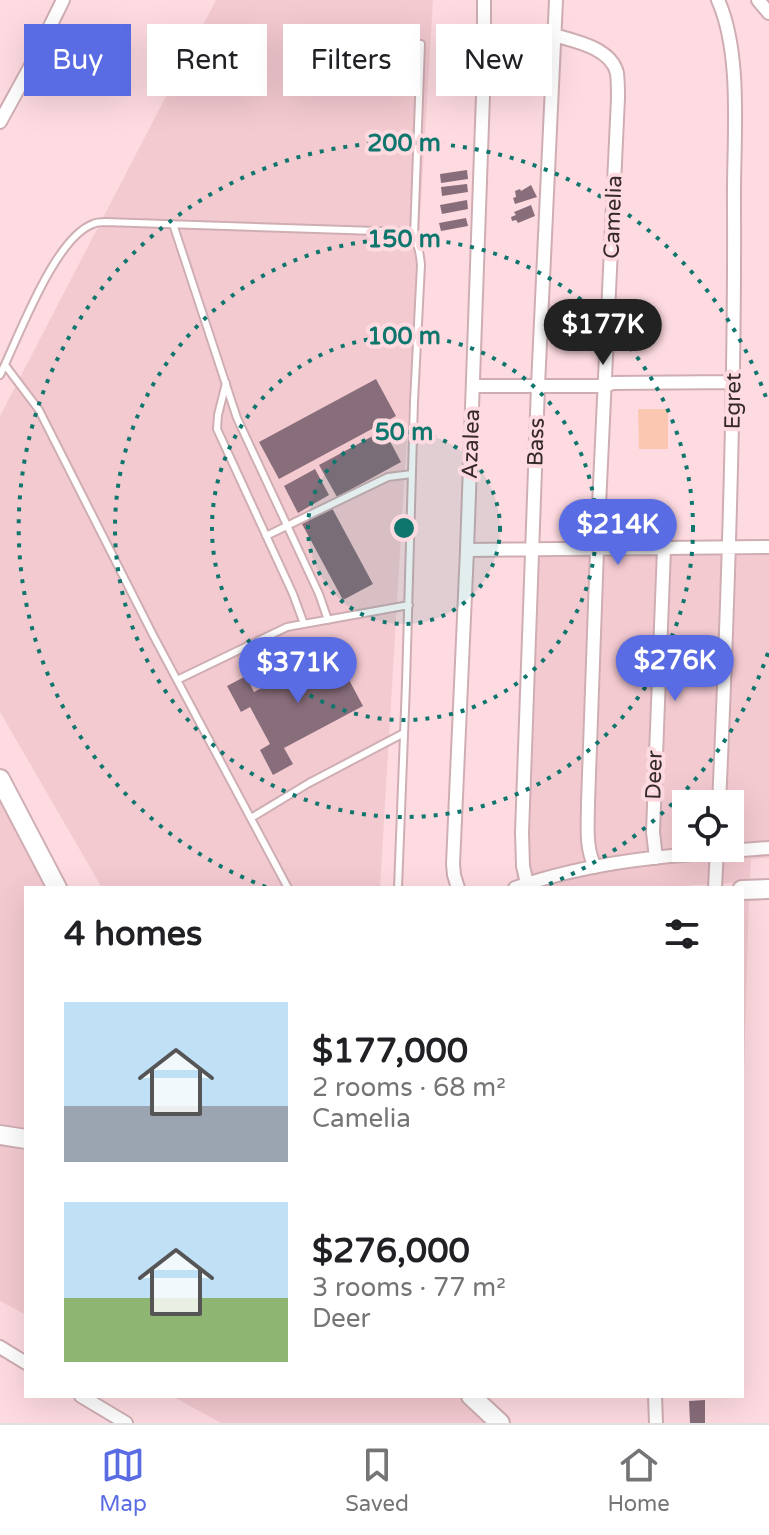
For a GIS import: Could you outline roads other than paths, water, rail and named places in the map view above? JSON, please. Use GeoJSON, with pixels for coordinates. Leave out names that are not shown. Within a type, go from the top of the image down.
{"type":"FeatureCollection","features":[{"type":"Feature","properties":{"kind":"main road"},"geometry":{"type":"LineString","coordinates":[[0,779],[56,886]]}},
{"type":"Feature","properties":{"kind":"main road"},"geometry":{"type":"LineString","coordinates":[[744,890],[769,889]]}},
{"type":"Feature","properties":{"kind":"main road"},"geometry":{"type":"LineString","coordinates":[[0,1135],[24,1139]]}},
{"type":"Feature","properties":{"kind":"main road"},"geometry":{"type":"LineString","coordinates":[[473,1398],[500,1423]]}},
{"type":"Feature","properties":{"kind":"street"},"geometry":{"type":"LineString","coordinates":[[0,122],[63,0]]}},
{"type":"Feature","properties":{"kind":"street","name":"Azalea"},"geometry":{"type":"LineString","coordinates":[[457,886],[453,864],[473,386],[484,0]]}},
{"type":"Feature","properties":{"kind":"street","name":"Bass"},"geometry":{"type":"LineString","coordinates":[[521,886],[538,386],[556,0]]}},
{"type":"Feature","properties":{"kind":"street","name":"Egret"},"geometry":{"type":"LineString","coordinates":[[718,0],[731,46],[734,96],[734,382],[720,790]]}},
{"type":"Feature","properties":{"kind":"street"},"geometry":{"type":"LineString","coordinates":[[758,0],[769,13]]}},
{"type":"Feature","properties":{"kind":"street","name":"Camelia"},"geometry":{"type":"LineString","coordinates":[[554,35],[599,51],[613,64],[617,74],[588,816],[589,856],[595,867]]}},
{"type":"Feature","properties":{"kind":"street"},"geometry":{"type":"LineString","coordinates":[[473,386],[734,382]]}},
{"type":"Feature","properties":{"kind":"street"},"geometry":{"type":"LineString","coordinates":[[467,550],[769,547]]}},
{"type":"Feature","properties":{"kind":"street","name":"Deer"},"geometry":{"type":"LineString","coordinates":[[656,858],[654,786],[664,549]]}},
{"type":"Feature","properties":{"kind":"street"},"geometry":{"type":"LineString","coordinates":[[744,849],[769,848]]}},
{"type":"Feature","properties":{"kind":"street"},"geometry":{"type":"LineString","coordinates":[[521,886],[595,867],[672,856]]}},
{"type":"Feature","properties":{"kind":"street"},"geometry":{"type":"LineString","coordinates":[[715,886],[716,862]]}},
{"type":"Feature","properties":{"kind":"street"},"geometry":{"type":"LineString","coordinates":[[0,1347],[24,1362]]}},
{"type":"Feature","properties":{"kind":"street"},"geometry":{"type":"LineString","coordinates":[[84,1398],[126,1423]]}},
{"type":"Feature","properties":{"kind":"street"},"geometry":{"type":"LineString","coordinates":[[655,1398],[656,1423]]}},
{"type":"Feature","properties":{"kind":"lane"},"geometry":{"type":"LineString","coordinates":[[398,886],[421,265],[414,236],[421,44]]}},
{"type":"Feature","properties":{"kind":"lane"},"geometry":{"type":"LineString","coordinates":[[0,375],[45,280],[69,243],[93,224],[407,232],[414,236]]}},
{"type":"Feature","properties":{"kind":"lane"},"geometry":{"type":"LineString","coordinates":[[173,224],[237,418],[288,525],[328,620]]}},
{"type":"Feature","properties":{"kind":"lane"},"geometry":{"type":"LineString","coordinates":[[5,365],[39,410],[287,886]]}},
{"type":"Feature","properties":{"kind":"lane"},"geometry":{"type":"LineString","coordinates":[[226,383],[217,429],[304,624]]}},
{"type":"Feature","properties":{"kind":"lane"},"geometry":{"type":"LineString","coordinates":[[266,536],[388,477],[412,474]]}},
{"type":"Feature","properties":{"kind":"lane"},"geometry":{"type":"LineString","coordinates":[[177,680],[287,627],[409,605]]}},
{"type":"Feature","properties":{"kind":"lane"},"geometry":{"type":"LineString","coordinates":[[251,818],[309,783],[404,733]]}}]}
